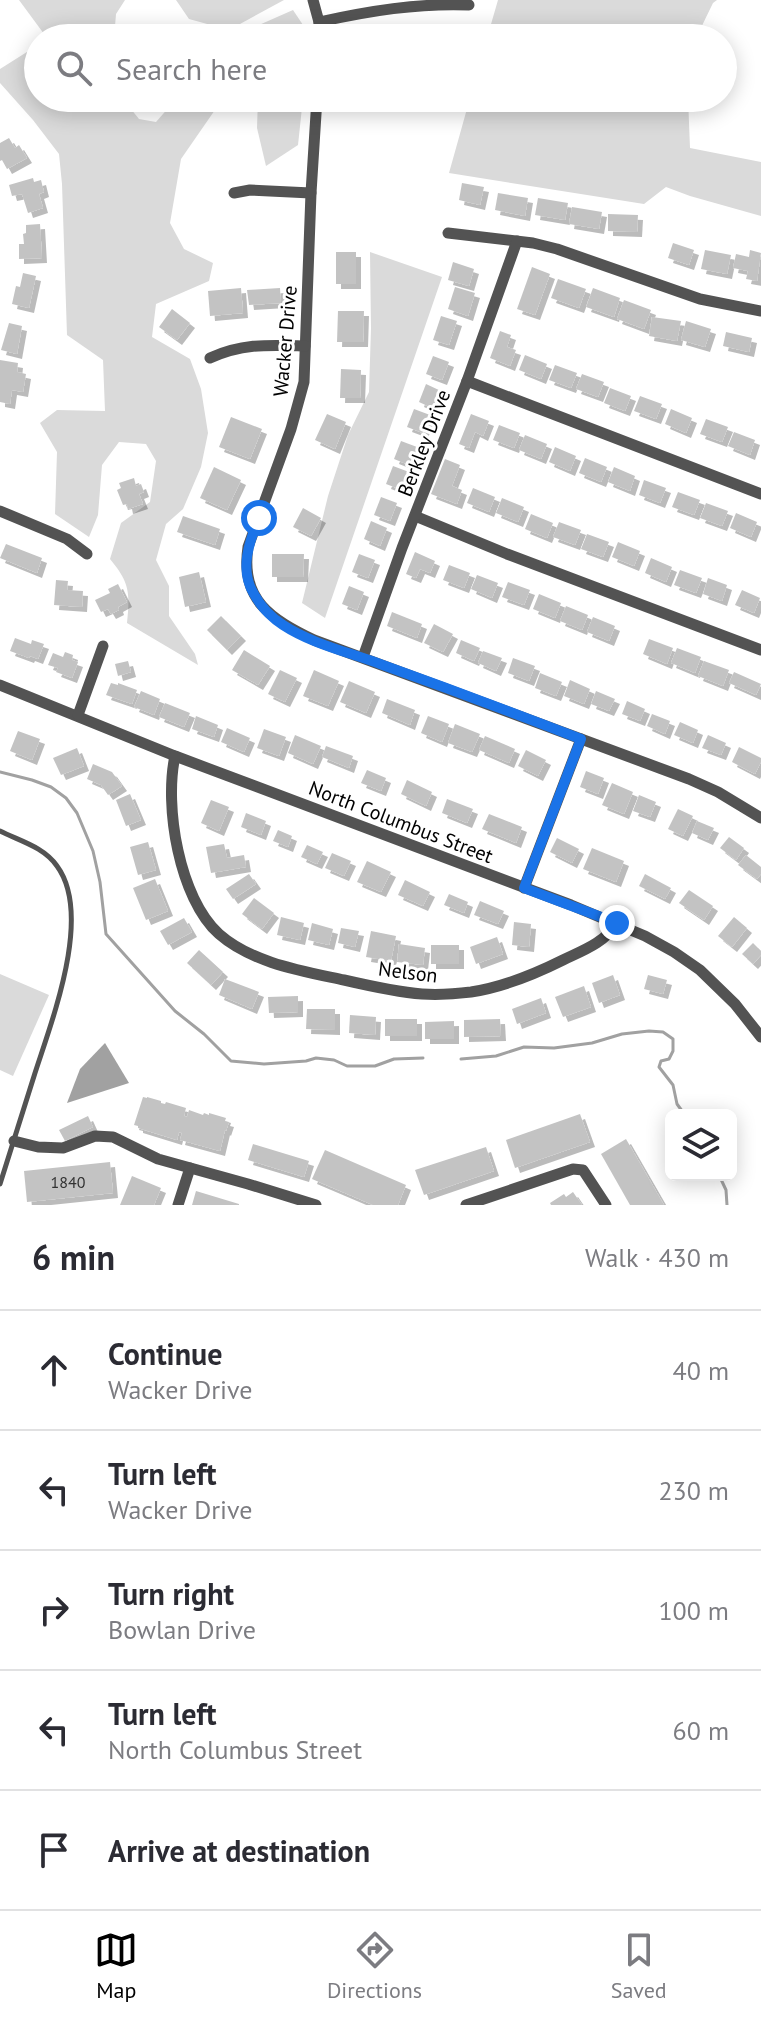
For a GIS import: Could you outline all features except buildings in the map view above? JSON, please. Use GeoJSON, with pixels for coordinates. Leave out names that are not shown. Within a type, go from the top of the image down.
{"type":"FeatureCollection","features":[{"type":"Feature","properties":{"kind":"street"},"geometry":{"type":"LineString","coordinates":[[313,0],[319,22],[417,5],[469,5]]}},
{"type":"Feature","properties":{"kind":"street","name":"Wacker Drive"},"geometry":{"type":"LineString","coordinates":[[316,112],[304,382],[248,547],[247,578],[252,593],[285,626],[329,646],[689,779],[761,818]]}},
{"type":"Feature","properties":{"kind":"street"},"geometry":{"type":"LineString","coordinates":[[234,193],[250,190],[311,193]]}},
{"type":"Feature","properties":{"kind":"street"},"geometry":{"type":"LineString","coordinates":[[448,233],[557,249],[700,299],[761,311]]}},
{"type":"Feature","properties":{"kind":"street","name":"Berkley Drive"},"geometry":{"type":"LineString","coordinates":[[363,657],[517,241]]}},
{"type":"Feature","properties":{"kind":"street"},"geometry":{"type":"LineString","coordinates":[[210,358],[250,345],[305,346]]}},
{"type":"Feature","properties":{"kind":"street"},"geometry":{"type":"LineString","coordinates":[[467,381],[761,494]]}},
{"type":"Feature","properties":{"kind":"street"},"geometry":{"type":"LineString","coordinates":[[0,511],[67,539],[87,554]]}},
{"type":"Feature","properties":{"kind":"street"},"geometry":{"type":"LineString","coordinates":[[415,516],[761,650]]}},
{"type":"Feature","properties":{"kind":"street"},"geometry":{"type":"LineString","coordinates":[[78,715],[103,646]]}},
{"type":"Feature","properties":{"kind":"street","name":"North Columbus Street"},"geometry":{"type":"LineString","coordinates":[[0,685],[175,756],[617,923],[674,952],[700,970],[735,1004],[761,1037]]}},
{"type":"Feature","properties":{"kind":"street"},"geometry":{"type":"LineString","coordinates":[[524,888],[581,739]]}},
{"type":"Feature","properties":{"kind":"street","name":"Nelson"},"geometry":{"type":"LineString","coordinates":[[175,756],[170,786],[171,817],[198,908],[218,933],[259,957],[305,972],[375,987],[424,994],[473,992],[521,980],[597,944],[610,934],[617,923]]}},
{"type":"Feature","properties":{"kind":"street"},"geometry":{"type":"LineString","coordinates":[[14,1141],[38,1147],[63,1148],[95,1136],[113,1137],[148,1156],[316,1205]]}},
{"type":"Feature","properties":{"kind":"street"},"geometry":{"type":"LineString","coordinates":[[178,1205],[190,1168]]}},
{"type":"Feature","properties":{"kind":"street"},"geometry":{"type":"LineString","coordinates":[[466,1205],[573,1169],[583,1170],[606,1205]]}},
{"type":"Feature","properties":{"kind":"lane"},"geometry":{"type":"LineString","coordinates":[[0,831],[46,853],[59,868],[70,899],[67,965],[0,1184]]}},
{"type":"Feature","properties":{"kind":"shaded area"},"geometry":{"type":"Polygon","coordinates":[[[19,0],[125,0],[116,14],[115,24],[37,24],[19,0]]]}},
{"type":"Feature","properties":{"kind":"shaded area"},"geometry":{"type":"Polygon","coordinates":[[[176,0],[284,0],[240,24],[207,24],[189,19],[176,0]]]}},
{"type":"Feature","properties":{"kind":"shaded area"},"geometry":{"type":"Polygon","coordinates":[[[498,0],[717,0],[703,24],[491,24],[498,0]]]}},
{"type":"Feature","properties":{"kind":"shaded area"},"geometry":{"type":"Polygon","coordinates":[[[293,10],[302,24],[261,24],[293,10]]]}},
{"type":"Feature","properties":{"kind":"shaded area"},"geometry":{"type":"Polygon","coordinates":[[[24,54],[24,110],[0,83],[0,69],[24,54]]]}},
{"type":"Feature","properties":{"kind":"shaded area"},"geometry":{"type":"Polygon","coordinates":[[[26,112],[133,112],[139,119],[156,122],[165,112],[214,112],[181,159],[170,223],[184,249],[213,263],[209,281],[156,304],[152,337],[190,359],[201,389],[208,433],[201,467],[183,509],[166,524],[156,560],[169,586],[169,616],[195,654],[198,665],[127,623],[127,589],[122,575],[110,559],[121,523],[150,502],[156,461],[146,444],[119,442],[102,465],[98,515],[89,537],[55,514],[57,452],[40,423],[57,410],[105,411],[103,360],[67,335],[59,154],[26,112]]]}},
{"type":"Feature","properties":{"kind":"shaded area"},"geometry":{"type":"Polygon","coordinates":[[[258,112],[302,112],[298,145],[266,166],[257,128],[258,112]]]}},
{"type":"Feature","properties":{"kind":"shaded area"},"geometry":{"type":"Polygon","coordinates":[[[466,112],[689,112],[690,148],[761,162],[761,216],[666,187],[644,204],[449,173],[466,112]]]}},
{"type":"Feature","properties":{"kind":"shaded area"},"geometry":{"type":"Polygon","coordinates":[[[370,252],[442,277],[325,618],[302,603],[328,496],[348,435],[369,392],[370,252]]]}},
{"type":"Feature","properties":{"kind":"shaded area"},"geometry":{"type":"Polygon","coordinates":[[[0,974],[49,995],[13,1076],[0,1070],[0,974]]]}},
{"type":"Feature","properties":{"kind":"shaded area"},"geometry":{"type":"Polygon","coordinates":[[[105,1043],[129,1083],[67,1103],[80,1069],[105,1043]]]}},
{"type":"Feature","properties":{"kind":"waterway"},"geometry":{"type":"LineString","coordinates":[[0,772],[51,787],[66,798],[77,813],[93,851],[106,934],[175,1011],[231,1061],[264,1064],[316,1058],[334,1060],[347,1066],[375,1066],[394,1059],[423,1058]]}},
{"type":"Feature","properties":{"kind":"waterway"},"geometry":{"type":"LineString","coordinates":[[461,1059],[496,1056],[524,1047],[554,1048],[592,1043],[622,1034],[663,1032],[673,1039],[673,1051],[669,1059],[661,1061],[659,1067],[673,1085],[681,1109]]}},
{"type":"Feature","properties":{"kind":"waterway"},"geometry":{"type":"LineString","coordinates":[[722,1181],[727,1205]]}},
{"type":"Feature","properties":{"kind":"route"},"geometry":{"type":"LineString","coordinates":[[259,518],[248,547],[247,578],[252,593],[262,606],[285,626],[329,646],[581,739],[524,888],[617,923]]}}]}
